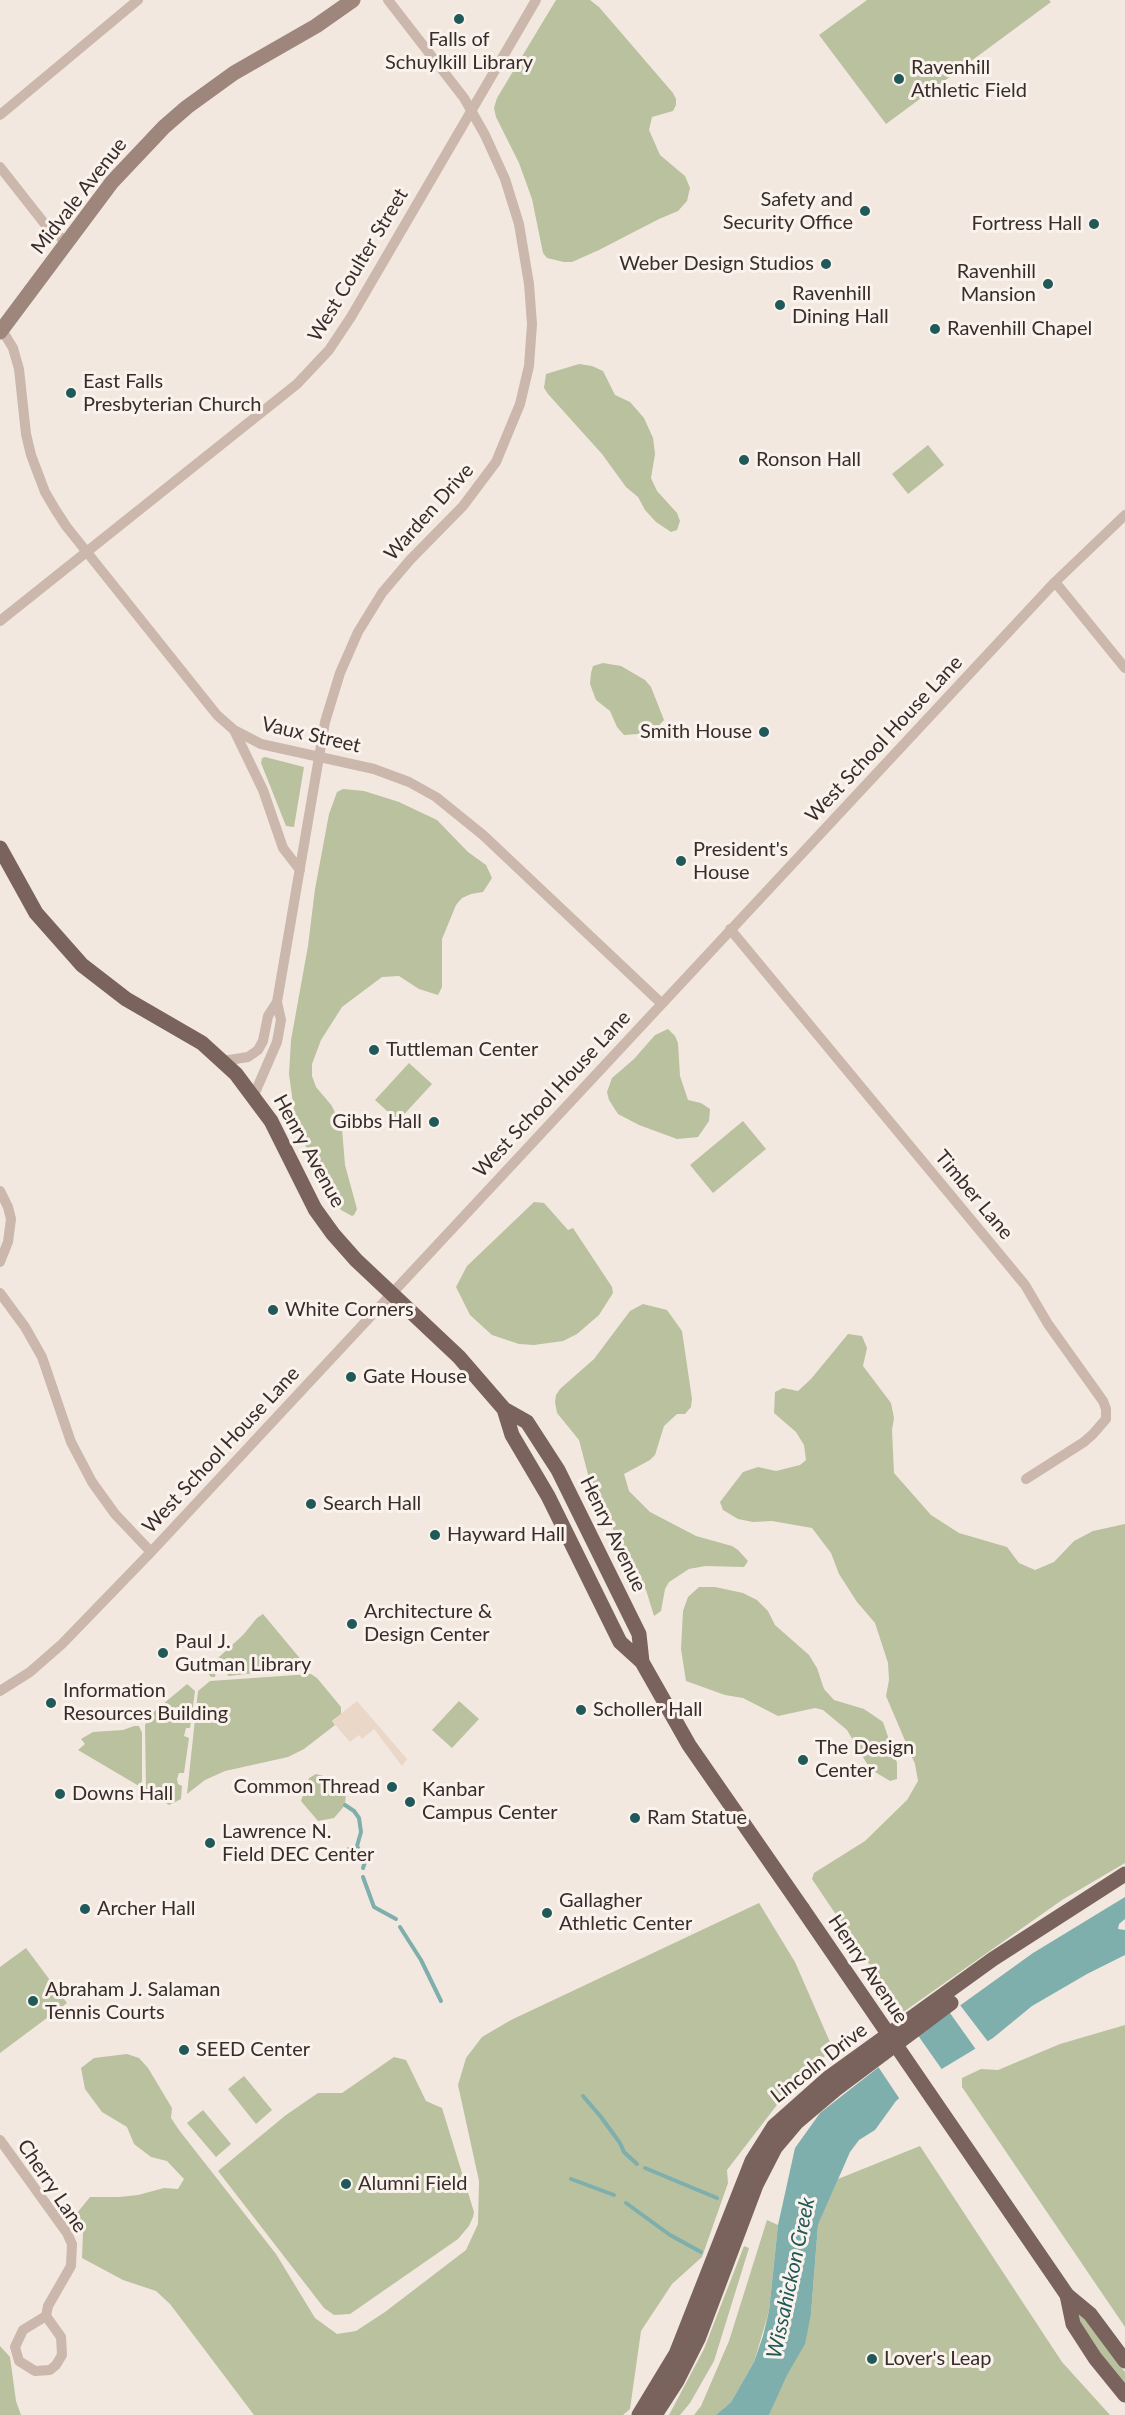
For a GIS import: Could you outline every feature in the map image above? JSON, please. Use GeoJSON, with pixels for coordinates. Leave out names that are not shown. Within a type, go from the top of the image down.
{"type":"FeatureCollection","features":[{"type":"Feature","properties":{"kind":"main road","name":"Henry Avenue"},"geometry":{"type":"LineString","coordinates":[[0,848],[36,913],[82,965],[112,990],[187,1033],[223,1061],[254,1095],[271,1121],[322,1221],[356,1260],[459,1357],[504,1409],[527,1422],[558,1470],[639,1634],[642,1662]]}},
{"type":"Feature","properties":{"kind":"main road","name":"Henry Avenue"},"geometry":{"type":"LineString","coordinates":[[504,1409],[512,1435],[548,1496],[620,1642],[642,1662],[689,1745],[1067,2295],[1090,2314],[1125,2361]]}},
{"type":"Feature","properties":{"kind":"main road","name":"Lincoln Drive"},"geometry":{"type":"LineString","coordinates":[[639,2415],[676,2354],[752,2161],[774,2126],[788,2111],[828,2078],[975,1971],[1048,1921],[1125,1875]]}},
{"type":"Feature","properties":{"kind":"main road","name":"Lincoln Drive"},"geometry":{"type":"LineString","coordinates":[[656,2415],[688,2360],[764,2167],[785,2134],[836,2089],[989,1974],[1046,1935],[1125,1887]]}},
{"type":"Feature","properties":{"kind":"main road","name":"Henry Avenue"},"geometry":{"type":"LineString","coordinates":[[1067,2295],[1072,2324],[1095,2358],[1125,2395]]}},
{"type":"Feature","properties":{"kind":"street"},"geometry":{"type":"LineString","coordinates":[[0,115],[138,0]]}},
{"type":"Feature","properties":{"kind":"street","name":"Midvale Avenue"},"geometry":{"type":"LineString","coordinates":[[1,331],[88,211],[125,166],[187,107],[234,73],[316,26],[353,0]]}},
{"type":"Feature","properties":{"kind":"street","name":"Warden Drive"},"geometry":{"type":"LineString","coordinates":[[254,1095],[277,1042],[281,1020],[278,1002],[319,758],[334,687],[358,632],[394,578],[463,506],[485,477],[505,442],[520,404],[531,349],[531,301],[527,264],[513,202],[495,155],[472,110],[438,62],[388,0]]}},
{"type":"Feature","properties":{"kind":"street","name":"West Coulter Street"},"geometry":{"type":"LineString","coordinates":[[0,621],[297,384],[329,350],[351,317],[536,0]]}},
{"type":"Feature","properties":{"kind":"street"},"geometry":{"type":"LineString","coordinates":[[0,167],[48,228],[67,243]]}},
{"type":"Feature","properties":{"kind":"street","name":"Vaux Street"},"geometry":{"type":"LineString","coordinates":[[1,331],[17,361],[26,434],[38,474],[55,509],[217,715],[234,730],[261,744],[356,764],[394,776],[423,789],[442,801],[483,835],[661,1003]]}},
{"type":"Feature","properties":{"kind":"street","name":"West School House Lane"},"geometry":{"type":"LineString","coordinates":[[0,1691],[30,1672],[56,1649],[151,1552],[1055,582],[1125,515]]}},
{"type":"Feature","properties":{"kind":"street"},"geometry":{"type":"LineString","coordinates":[[1055,582],[1125,668]]}},
{"type":"Feature","properties":{"kind":"street"},"geometry":{"type":"LineString","coordinates":[[234,730],[263,790],[284,850],[300,870]]}},
{"type":"Feature","properties":{"kind":"street","name":"Timber Lane"},"geometry":{"type":"LineString","coordinates":[[730,929],[1025,1285],[1048,1324],[1103,1401],[1106,1419],[1093,1434],[1026,1479]]}},
{"type":"Feature","properties":{"kind":"street","name":"Warden Drive"},"geometry":{"type":"LineString","coordinates":[[223,1061],[248,1057],[258,1050],[263,1041],[268,1016],[278,1002]]}},
{"type":"Feature","properties":{"kind":"street"},"geometry":{"type":"LineString","coordinates":[[0,1191],[11,1218],[8,1242],[0,1263]]}},
{"type":"Feature","properties":{"kind":"street"},"geometry":{"type":"LineString","coordinates":[[0,1293],[25,1327],[42,1357],[71,1442],[92,1482],[115,1514],[151,1552]]}},
{"type":"Feature","properties":{"kind":"street","name":"Cherry Lane"},"geometry":{"type":"LineString","coordinates":[[0,2140],[70,2239],[73,2258],[61,2285],[48,2306],[46,2316]]}},
{"type":"Feature","properties":{"kind":"street"},"geometry":{"type":"LineString","coordinates":[[46,2316],[61,2337],[62,2355],[56,2366],[50,2370],[35,2371],[19,2361],[15,2347],[23,2330],[46,2316]]}},
{"type":"Feature","properties":{"kind":"green space"},"geometry":{"type":"Polygon","coordinates":[[[556,0],[590,0],[599,7],[673,93],[676,105],[673,111],[652,117],[649,130],[660,155],[685,176],[690,188],[687,201],[678,211],[572,262],[547,258],[543,253],[532,199],[519,163],[496,117],[494,108],[497,98],[556,0]]]}},
{"type":"Feature","properties":{"kind":"green space","name":"Ravenhill Athletic Field"},"geometry":{"type":"Polygon","coordinates":[[[867,0],[1049,0],[1051,2],[886,124],[819,35],[867,0]]]}},
{"type":"Feature","properties":{"kind":"green space"},"geometry":{"type":"Polygon","coordinates":[[[579,364],[603,371],[615,395],[630,402],[644,418],[653,438],[655,454],[651,478],[657,491],[677,513],[680,521],[677,530],[671,532],[656,522],[645,510],[638,497],[626,487],[602,454],[544,388],[546,374],[579,364]]]}},
{"type":"Feature","properties":{"kind":"green space"},"geometry":{"type":"Polygon","coordinates":[[[928,445],[944,465],[908,494],[892,474],[928,445]]]}},
{"type":"Feature","properties":{"kind":"green space"},"geometry":{"type":"Polygon","coordinates":[[[603,663],[621,666],[645,680],[651,687],[664,720],[652,733],[624,735],[617,727],[610,711],[596,700],[590,684],[591,673],[593,666],[603,663]]]}},
{"type":"Feature","properties":{"kind":"green space"},"geometry":{"type":"Polygon","coordinates":[[[262,758],[304,767],[294,827],[286,826],[261,763],[262,758]]]}},
{"type":"Feature","properties":{"kind":"green space"},"geometry":{"type":"Polygon","coordinates":[[[343,789],[364,791],[399,802],[437,820],[468,852],[486,865],[492,878],[483,892],[462,898],[456,905],[442,939],[442,987],[438,995],[419,989],[399,976],[382,977],[342,1007],[321,1040],[312,1064],[312,1076],[316,1087],[332,1106],[342,1129],[345,1165],[357,1209],[352,1216],[341,1210],[310,1157],[295,1118],[289,1074],[291,1040],[329,814],[337,792],[343,789]]]}},
{"type":"Feature","properties":{"kind":"green space"},"geometry":{"type":"Polygon","coordinates":[[[668,1029],[678,1043],[680,1076],[688,1100],[701,1103],[710,1109],[709,1121],[698,1137],[677,1139],[639,1125],[618,1114],[609,1100],[607,1092],[612,1078],[634,1059],[655,1035],[668,1029]]]}},
{"type":"Feature","properties":{"kind":"green space"},"geometry":{"type":"Polygon","coordinates":[[[409,1063],[432,1084],[398,1121],[375,1100],[409,1063]]]}},
{"type":"Feature","properties":{"kind":"green space"},"geometry":{"type":"Polygon","coordinates":[[[743,1121],[766,1149],[713,1193],[690,1165],[743,1121]]]}},
{"type":"Feature","properties":{"kind":"green space"},"geometry":{"type":"Polygon","coordinates":[[[534,1202],[544,1203],[568,1230],[573,1228],[612,1287],[613,1293],[599,1315],[577,1334],[563,1341],[534,1345],[519,1344],[492,1335],[470,1315],[456,1287],[467,1266],[534,1202]]]}},
{"type":"Feature","properties":{"kind":"green space"},"geometry":{"type":"Polygon","coordinates":[[[643,1304],[667,1310],[682,1331],[692,1399],[691,1407],[685,1414],[677,1414],[664,1426],[655,1455],[624,1474],[629,1491],[650,1512],[696,1536],[732,1546],[748,1561],[744,1567],[705,1566],[689,1569],[669,1582],[665,1589],[661,1611],[654,1616],[646,1590],[620,1549],[610,1521],[591,1486],[579,1440],[557,1413],[555,1402],[560,1389],[594,1359],[630,1311],[643,1304]]]}},
{"type":"Feature","properties":{"kind":"green space"},"geometry":{"type":"Polygon","coordinates":[[[848,1334],[862,1336],[867,1348],[863,1366],[891,1403],[894,1418],[892,1430],[894,1473],[931,1515],[959,1533],[1007,1547],[1019,1563],[1035,1570],[1054,1562],[1074,1541],[1093,1531],[1125,1524],[1125,1863],[1062,1900],[902,2013],[812,1879],[814,1873],[865,1841],[907,1800],[918,1781],[915,1764],[886,1696],[889,1680],[888,1663],[875,1623],[857,1602],[839,1574],[831,1553],[812,1528],[772,1521],[753,1522],[738,1519],[723,1510],[720,1502],[743,1472],[758,1467],[776,1471],[800,1465],[806,1460],[804,1445],[796,1432],[774,1413],[775,1392],[783,1388],[798,1391],[811,1379],[848,1334]]]}},
{"type":"Feature","properties":{"kind":"green space"},"geometry":{"type":"Polygon","coordinates":[[[699,1587],[715,1587],[743,1593],[757,1600],[768,1611],[775,1625],[809,1655],[817,1668],[824,1689],[834,1700],[864,1709],[883,1722],[897,1763],[897,1779],[890,1781],[870,1769],[847,1730],[823,1710],[815,1708],[778,1716],[743,1698],[725,1695],[686,1681],[681,1649],[683,1611],[688,1597],[699,1587]]]}},
{"type":"Feature","properties":{"kind":"green space"},"geometry":{"type":"Polygon","coordinates":[[[263,1614],[303,1662],[303,1668],[228,1676],[223,1669],[216,1671],[215,1677],[211,1677],[205,1670],[263,1614]]]}},
{"type":"Feature","properties":{"kind":"green space"},"geometry":{"type":"Polygon","coordinates":[[[311,1674],[341,1707],[341,1714],[332,1721],[335,1725],[304,1749],[288,1757],[225,1771],[205,1780],[187,1794],[198,1691],[210,1681],[311,1674]]]}},
{"type":"Feature","properties":{"kind":"green space"},"geometry":{"type":"Polygon","coordinates":[[[187,1684],[195,1691],[190,1728],[186,1728],[184,1736],[189,1738],[184,1773],[179,1773],[177,1779],[178,1784],[182,1786],[181,1799],[169,1805],[146,1790],[145,1725],[151,1714],[187,1684]]]}},
{"type":"Feature","properties":{"kind":"green space"},"geometry":{"type":"Polygon","coordinates":[[[459,1701],[479,1719],[452,1748],[432,1730],[459,1701]]]}},
{"type":"Feature","properties":{"kind":"green space"},"geometry":{"type":"Polygon","coordinates":[[[139,1726],[142,1733],[142,1781],[139,1786],[78,1750],[85,1744],[81,1739],[93,1732],[123,1730],[139,1726]]]}},
{"type":"Feature","properties":{"kind":"green space"},"geometry":{"type":"Polygon","coordinates":[[[316,1774],[327,1777],[346,1791],[345,1805],[334,1818],[318,1821],[301,1801],[309,1778],[316,1774]]]}},
{"type":"Feature","properties":{"kind":"green space"},"geometry":{"type":"Polygon","coordinates":[[[759,1903],[795,1962],[833,2049],[793,2084],[727,2170],[728,2183],[702,2257],[672,2284],[641,2331],[630,2409],[623,2415],[254,2415],[170,2304],[156,2291],[123,2280],[82,2258],[83,2232],[77,2213],[90,2197],[119,2197],[164,2188],[178,2189],[184,2179],[167,2161],[151,2157],[134,2144],[127,2127],[102,2112],[85,2089],[81,2068],[94,2058],[127,2054],[139,2058],[148,2068],[172,2108],[171,2118],[179,2130],[276,2254],[315,2318],[337,2334],[356,2331],[385,2312],[466,2250],[478,2224],[479,2181],[458,2085],[466,2058],[482,2037],[511,2020],[759,1903]]]}},
{"type":"Feature","properties":{"kind":"green space","name":"Abraham J. Salaman Tennis Courts"},"geometry":{"type":"Polygon","coordinates":[[[26,1948],[67,2003],[0,2053],[0,1967],[26,1948]]]}},
{"type":"Feature","properties":{"kind":"green space"},"geometry":{"type":"Polygon","coordinates":[[[1125,2025],[1125,2327],[962,2087],[962,2078],[981,2069],[998,2070],[1060,2044],[1125,2025]]]}},
{"type":"Feature","properties":{"kind":"green space","name":"Alumni Field"},"geometry":{"type":"Polygon","coordinates":[[[394,2057],[406,2060],[426,2101],[442,2108],[474,2212],[473,2217],[458,2239],[350,2314],[334,2315],[324,2308],[218,2171],[286,2115],[318,2093],[342,2093],[394,2057]]]}},
{"type":"Feature","properties":{"kind":"green space"},"geometry":{"type":"Polygon","coordinates":[[[244,2076],[272,2110],[256,2124],[228,2089],[244,2076]]]}},
{"type":"Feature","properties":{"kind":"green space"},"geometry":{"type":"Polygon","coordinates":[[[203,2110],[231,2144],[216,2157],[187,2123],[203,2110]]]}},
{"type":"Feature","properties":{"kind":"green space"},"geometry":{"type":"Polygon","coordinates":[[[920,2146],[1062,2362],[1110,2415],[769,2415],[811,2314],[818,2225],[838,2179],[920,2146]]]}},
{"type":"Feature","properties":{"kind":"green space"},"geometry":{"type":"Polygon","coordinates":[[[767,2220],[778,2225],[769,2311],[754,2362],[731,2402],[716,2415],[694,2415],[701,2406],[729,2341],[767,2220]]]}},
{"type":"Feature","properties":{"kind":"green space"},"geometry":{"type":"Polygon","coordinates":[[[744,2246],[749,2248],[714,2361],[690,2403],[680,2415],[669,2415],[704,2349],[744,2246]]]}},
{"type":"Feature","properties":{"kind":"green space"},"geometry":{"type":"Polygon","coordinates":[[[1080,2313],[1125,2372],[1125,2385],[1111,2369],[1077,2317],[1080,2313]]]}},
{"type":"Feature","properties":{"kind":"green space"},"geometry":{"type":"Polygon","coordinates":[[[0,2346],[10,2357],[16,2401],[21,2415],[0,2415],[0,2346]]]}},
{"type":"Feature","properties":{"kind":"shaded area"},"geometry":{"type":"Polygon","coordinates":[[[357,1701],[407,1759],[402,1766],[374,1729],[362,1739],[359,1735],[350,1742],[332,1721],[357,1701]]]}},
{"type":"Feature","properties":{"kind":"water","name":"Wissahickon Creek"},"geometry":{"type":"Polygon","coordinates":[[[1125,1897],[1125,1919],[1119,1924],[1118,1929],[1125,1930],[1125,1955],[1032,2006],[993,2038],[912,2087],[896,2101],[875,2130],[859,2140],[850,2152],[818,2225],[811,2314],[805,2344],[787,2375],[769,2415],[716,2415],[731,2402],[754,2362],[763,2336],[769,2311],[778,2225],[795,2148],[820,2113],[926,2030],[1033,1953],[1125,1897]]]}},
{"type":"Feature","properties":{"kind":"pier"},"geometry":{"type":"Polygon","coordinates":[[[960,2005],[989,2043],[977,2051],[950,2013],[960,2005]]]}},
{"type":"Feature","properties":{"kind":"pier"},"geometry":{"type":"Polygon","coordinates":[[[917,2034],[943,2071],[901,2101],[877,2065],[917,2034]]]}},
{"type":"Feature","properties":{"kind":"waterway"},"geometry":{"type":"LineString","coordinates":[[345,1805],[359,1818],[361,1832],[357,1846],[365,1862],[363,1868]]}},
{"type":"Feature","properties":{"kind":"waterway"},"geometry":{"type":"LineString","coordinates":[[349,1849],[358,1850]]}},
{"type":"Feature","properties":{"kind":"waterway"},"geometry":{"type":"LineString","coordinates":[[363,1877],[374,1907],[396,1919]]}},
{"type":"Feature","properties":{"kind":"waterway"},"geometry":{"type":"LineString","coordinates":[[400,1927],[421,1960],[441,2001]]}},
{"type":"Feature","properties":{"kind":"waterway"},"geometry":{"type":"LineString","coordinates":[[583,2096],[601,2117],[624,2152],[637,2164]]}},
{"type":"Feature","properties":{"kind":"waterway"},"geometry":{"type":"LineString","coordinates":[[645,2168],[717,2198]]}},
{"type":"Feature","properties":{"kind":"waterway"},"geometry":{"type":"LineString","coordinates":[[571,2179],[614,2195]]}},
{"type":"Feature","properties":{"kind":"waterway"},"geometry":{"type":"LineString","coordinates":[[626,2203],[670,2235],[701,2252]]}},
{"type":"Feature","properties":{"kind":"place","name":"Falls of Schuylkill Library"},"geometry":{"type":"Point","coordinates":[459,19]}},
{"type":"Feature","properties":{"kind":"place","name":"Ravenhill Athletic Field"},"geometry":{"type":"Point","coordinates":[899,79]}},
{"type":"Feature","properties":{"kind":"place","name":"Safety and Security Office"},"geometry":{"type":"Point","coordinates":[865,211]}},
{"type":"Feature","properties":{"kind":"place","name":"Fortress Hall"},"geometry":{"type":"Point","coordinates":[1094,224]}},
{"type":"Feature","properties":{"kind":"place","name":"Weber Design Studios"},"geometry":{"type":"Point","coordinates":[826,264]}},
{"type":"Feature","properties":{"kind":"place","name":"Ravenhill Mansion"},"geometry":{"type":"Point","coordinates":[1048,284]}},
{"type":"Feature","properties":{"kind":"place","name":"Ravenhill Dining Hall"},"geometry":{"type":"Point","coordinates":[780,305]}},
{"type":"Feature","properties":{"kind":"place","name":"Ravenhill Chapel"},"geometry":{"type":"Point","coordinates":[935,329]}},
{"type":"Feature","properties":{"kind":"place","name":"East Falls Presbyterian Church"},"geometry":{"type":"Point","coordinates":[71,393]}},
{"type":"Feature","properties":{"kind":"place","name":"Ronson Hall"},"geometry":{"type":"Point","coordinates":[744,460]}},
{"type":"Feature","properties":{"kind":"place","name":"Smith House"},"geometry":{"type":"Point","coordinates":[764,732]}},
{"type":"Feature","properties":{"kind":"place","name":"President's House"},"geometry":{"type":"Point","coordinates":[681,861]}},
{"type":"Feature","properties":{"kind":"place","name":"Tuttleman Center"},"geometry":{"type":"Point","coordinates":[374,1050]}},
{"type":"Feature","properties":{"kind":"place","name":"Gibbs Hall"},"geometry":{"type":"Point","coordinates":[434,1122]}},
{"type":"Feature","properties":{"kind":"place","name":"White Corners"},"geometry":{"type":"Point","coordinates":[273,1310]}},
{"type":"Feature","properties":{"kind":"place","name":"Gate House"},"geometry":{"type":"Point","coordinates":[351,1377]}},
{"type":"Feature","properties":{"kind":"place","name":"Search Hall"},"geometry":{"type":"Point","coordinates":[311,1504]}},
{"type":"Feature","properties":{"kind":"place","name":"Hayward Hall"},"geometry":{"type":"Point","coordinates":[435,1535]}},
{"type":"Feature","properties":{"kind":"place","name":"Architecture & Design Center"},"geometry":{"type":"Point","coordinates":[352,1624]}},
{"type":"Feature","properties":{"kind":"place","name":"Paul J. Gutman Library"},"geometry":{"type":"Point","coordinates":[163,1653]}},
{"type":"Feature","properties":{"kind":"place","name":"Information Resources Building"},"geometry":{"type":"Point","coordinates":[51,1703]}},
{"type":"Feature","properties":{"kind":"place","name":"Scholler Hall"},"geometry":{"type":"Point","coordinates":[581,1710]}},
{"type":"Feature","properties":{"kind":"place","name":"The Design Center"},"geometry":{"type":"Point","coordinates":[803,1760]}},
{"type":"Feature","properties":{"kind":"place","name":"Common Thread"},"geometry":{"type":"Point","coordinates":[392,1787]}},
{"type":"Feature","properties":{"kind":"place","name":"Downs Hall"},"geometry":{"type":"Point","coordinates":[60,1794]}},
{"type":"Feature","properties":{"kind":"place","name":"Kanbar Campus Center"},"geometry":{"type":"Point","coordinates":[410,1802]}},
{"type":"Feature","properties":{"kind":"place","name":"Ram Statue"},"geometry":{"type":"Point","coordinates":[635,1818]}},
{"type":"Feature","properties":{"kind":"place","name":"Lawrence N. Field DEC Center"},"geometry":{"type":"Point","coordinates":[210,1843]}},
{"type":"Feature","properties":{"kind":"place","name":"Archer Hall"},"geometry":{"type":"Point","coordinates":[85,1909]}},
{"type":"Feature","properties":{"kind":"place","name":"Gallagher Athletic Center"},"geometry":{"type":"Point","coordinates":[547,1913]}},
{"type":"Feature","properties":{"kind":"place","name":"Abraham J. Salaman Tennis Courts"},"geometry":{"type":"Point","coordinates":[33,2001]}},
{"type":"Feature","properties":{"kind":"place","name":"SEED Center"},"geometry":{"type":"Point","coordinates":[184,2050]}},
{"type":"Feature","properties":{"kind":"place","name":"Alumni Field"},"geometry":{"type":"Point","coordinates":[346,2184]}},
{"type":"Feature","properties":{"kind":"place","name":"Lover's Leap"},"geometry":{"type":"Point","coordinates":[872,2359]}}]}
